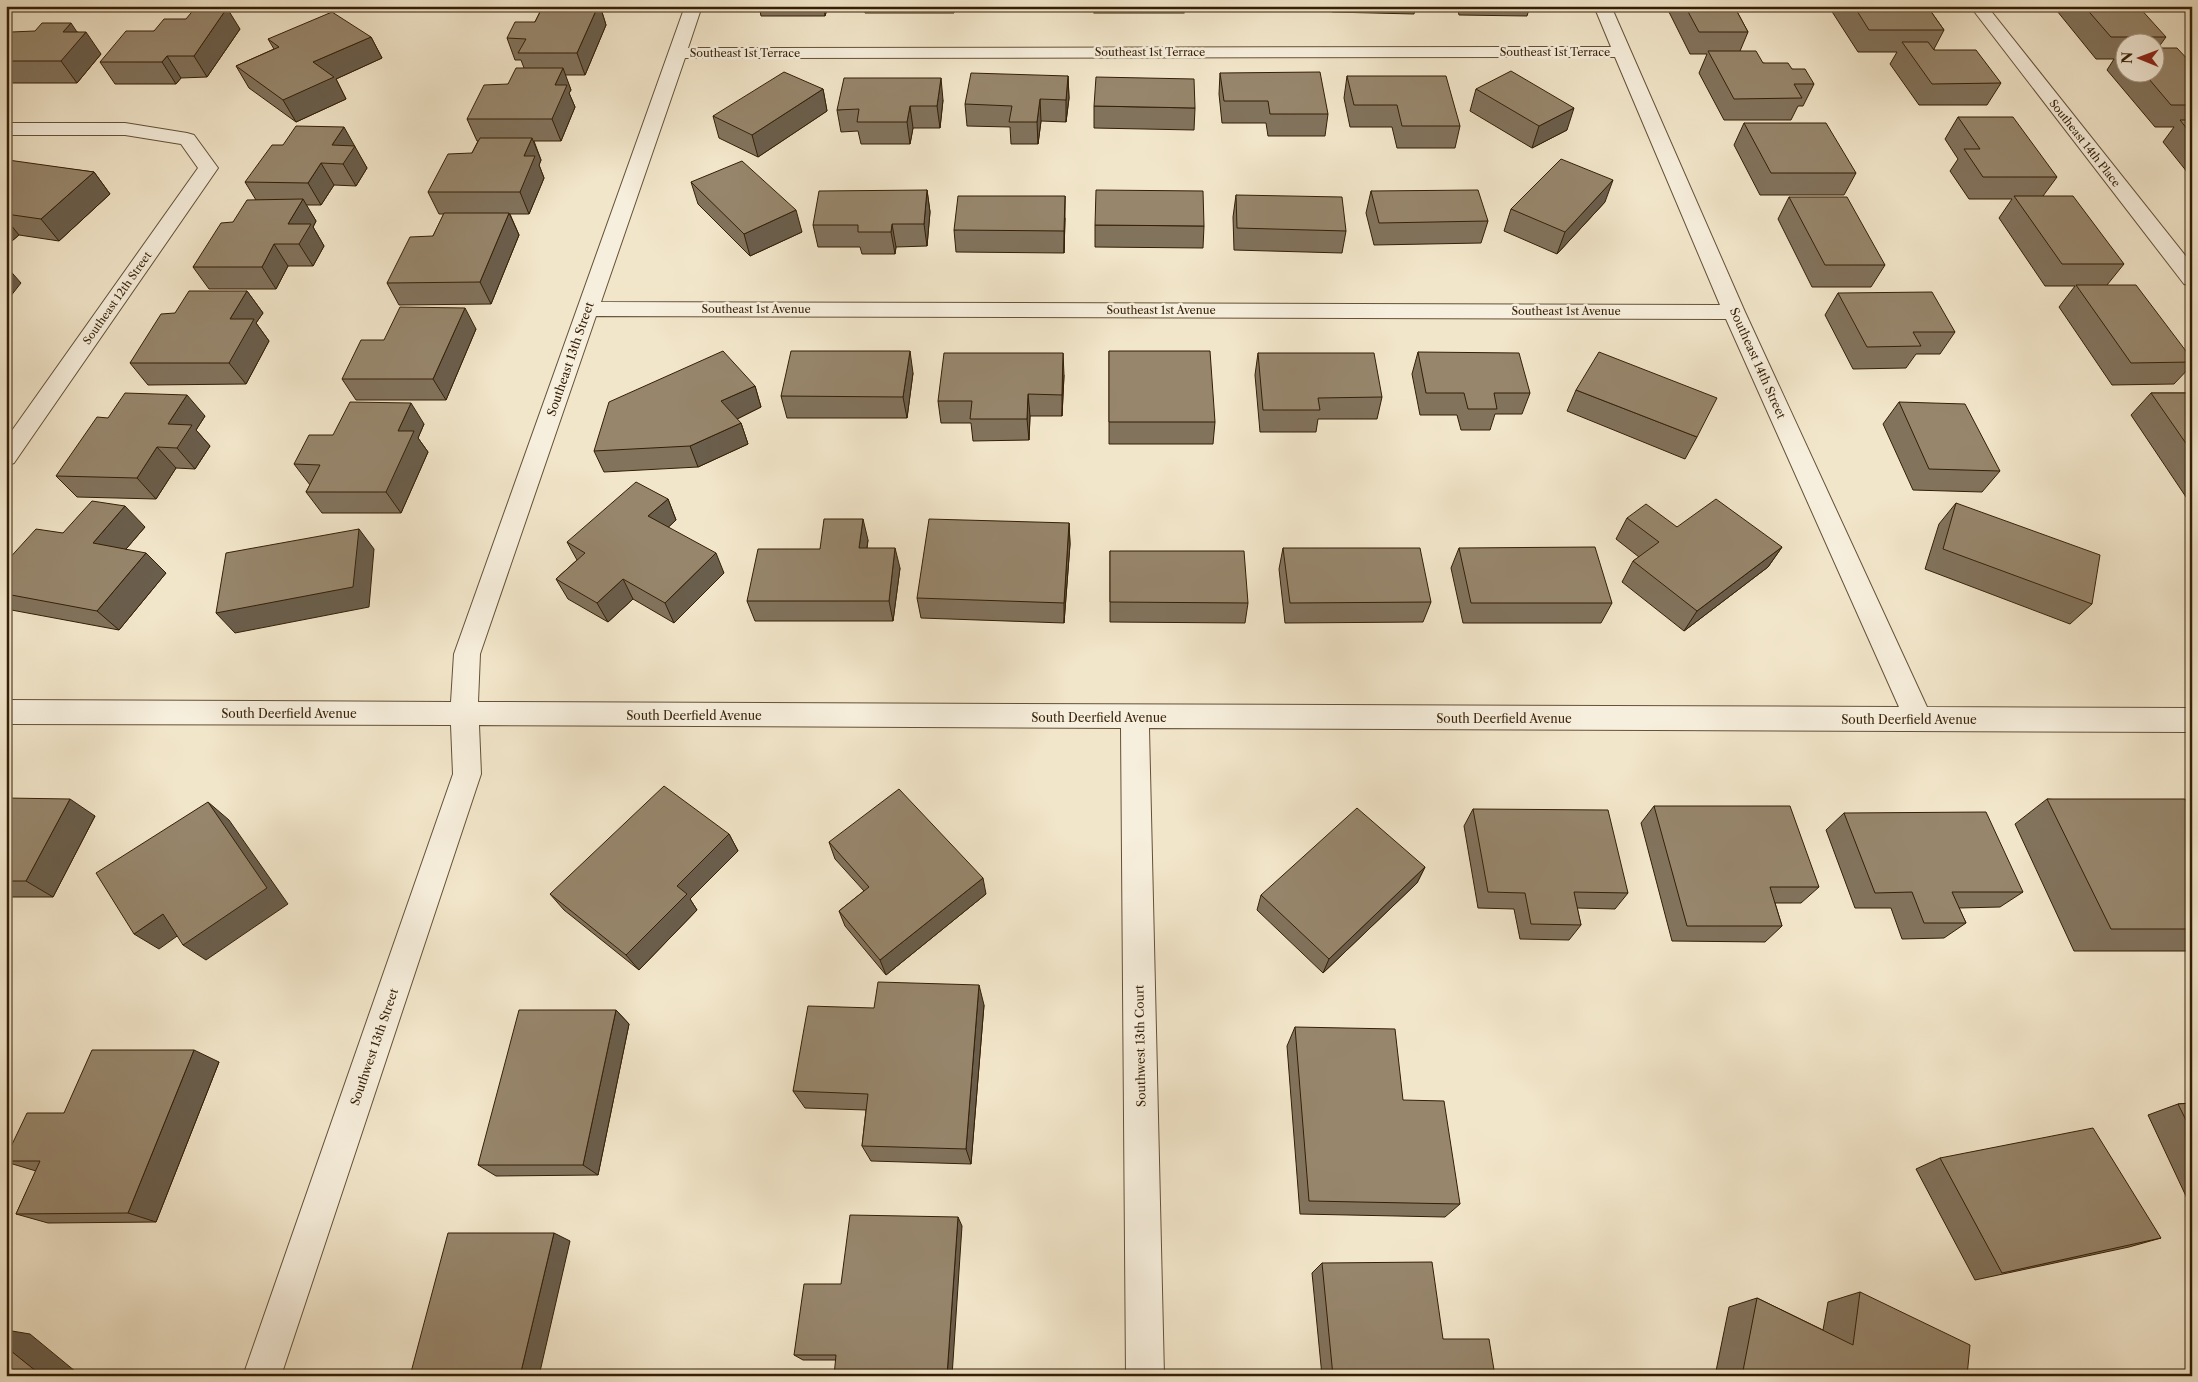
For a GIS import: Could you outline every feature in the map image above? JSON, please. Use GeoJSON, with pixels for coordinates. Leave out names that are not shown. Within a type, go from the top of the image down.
{"type":"FeatureCollection","features":[{"type":"Feature","properties":{"kind":"street","name":"Southeast 13th Street"},"geometry":{"type":"LineString","coordinates":[[464,714],[467,654],[694,6]]}},
{"type":"Feature","properties":{"kind":"street","name":"Southeast 14th Street"},"geometry":{"type":"LineString","coordinates":[[1602,6],[1734,312],[1918,718]]}},
{"type":"Feature","properties":{"kind":"street","name":"Southeast 14th Place"},"geometry":{"type":"LineString","coordinates":[[1978,6],[2192,279]]}},
{"type":"Feature","properties":{"kind":"street","name":"Southeast 1st Terrace"},"geometry":{"type":"LineString","coordinates":[[677,53],[1622,52]]}},
{"type":"Feature","properties":{"kind":"street","name":"Southeast 12th Street"},"geometry":{"type":"LineString","coordinates":[[6,129],[125,129],[187,139],[208,168],[6,457]]}},
{"type":"Feature","properties":{"kind":"street","name":"Southeast 1st Avenue"},"geometry":{"type":"LineString","coordinates":[[588,309],[1734,312]]}},
{"type":"Feature","properties":{"kind":"street","name":"South Deerfield Avenue"},"geometry":{"type":"LineString","coordinates":[[6,712],[2192,720]]}},
{"type":"Feature","properties":{"kind":"street","name":"Southwest 13th Street"},"geometry":{"type":"LineString","coordinates":[[262,1376],[466,774],[464,714]]}},
{"type":"Feature","properties":{"kind":"street","name":"Southwest 13th Court"},"geometry":{"type":"LineString","coordinates":[[1135,717],[1145,1376]]}},
{"type":"Feature","properties":{"kind":"building"},"geometry":{"type":"Polygon","coordinates":[[[543,6],[598,6],[577,53],[518,53],[526,39],[507,38],[515,22],[535,22],[543,6]]]}},
{"type":"Feature","properties":{"kind":"building"},"geometry":{"type":"Polygon","coordinates":[[[1685,6],[1734,6],[1748,32],[1699,32],[1685,6]]]}},
{"type":"Feature","properties":{"kind":"building"},"geometry":{"type":"Polygon","coordinates":[[[1854,6],[1927,6],[1944,30],[1869,30],[1854,6]]]}},
{"type":"Feature","properties":{"kind":"building"},"geometry":{"type":"Polygon","coordinates":[[[2084,6],[2138,6],[2161,32],[2116,32],[2116,37],[2111,37],[2084,6]]]}},
{"type":"Feature","properties":{"kind":"building"},"geometry":{"type":"Polygon","coordinates":[[[195,8],[227,8],[194,56],[167,56],[162,62],[100,62],[126,31],[154,31],[164,19],[186,19],[195,8]]]}},
{"type":"Feature","properties":{"kind":"building"},"geometry":{"type":"Polygon","coordinates":[[[332,12],[371,37],[313,62],[334,77],[283,100],[236,66],[279,47],[268,39],[332,12]]]}},
{"type":"Feature","properties":{"kind":"building"},"geometry":{"type":"Polygon","coordinates":[[[42,23],[71,23],[63,32],[86,32],[61,61],[6,61],[6,37],[11,32],[35,31],[42,23]]]}},
{"type":"Feature","properties":{"kind":"building"},"geometry":{"type":"Polygon","coordinates":[[[1902,42],[1928,42],[1934,50],[1976,50],[2001,83],[1932,84],[1902,42]]]}},
{"type":"Feature","properties":{"kind":"building"},"geometry":{"type":"Polygon","coordinates":[[[2166,48],[2177,48],[2192,64],[2192,105],[2171,105],[2151,82],[2166,82],[2166,48]]]}},
{"type":"Feature","properties":{"kind":"building"},"geometry":{"type":"Polygon","coordinates":[[[1708,51],[1756,51],[1763,63],[1788,63],[1792,69],[1805,69],[1814,84],[1794,84],[1802,98],[1734,99],[1708,51]]]}},
{"type":"Feature","properties":{"kind":"building"},"geometry":{"type":"Polygon","coordinates":[[[516,68],[563,68],[555,85],[567,85],[552,119],[467,119],[484,85],[508,84],[516,68]]]}},
{"type":"Feature","properties":{"kind":"building"},"geometry":{"type":"Polygon","coordinates":[[[1511,71],[1574,108],[1539,126],[1476,89],[1511,71]]]}},
{"type":"Feature","properties":{"kind":"building"},"geometry":{"type":"Polygon","coordinates":[[[784,72],[823,89],[752,135],[713,116],[784,72]]]}},
{"type":"Feature","properties":{"kind":"building"},"geometry":{"type":"Polygon","coordinates":[[[1320,72],[1328,114],[1270,114],[1268,101],[1224,101],[1220,73],[1320,72]]]}},
{"type":"Feature","properties":{"kind":"building"},"geometry":{"type":"Polygon","coordinates":[[[971,73],[1068,76],[1066,100],[1040,99],[1037,122],[1009,122],[1012,106],[965,104],[971,73]]]}},
{"type":"Feature","properties":{"kind":"building"},"geometry":{"type":"Polygon","coordinates":[[[1347,76],[1446,76],[1460,126],[1402,126],[1397,105],[1354,105],[1347,76]]]}},
{"type":"Feature","properties":{"kind":"building"},"geometry":{"type":"Polygon","coordinates":[[[1096,77],[1194,79],[1195,108],[1094,106],[1096,77]]]}},
{"type":"Feature","properties":{"kind":"building"},"geometry":{"type":"Polygon","coordinates":[[[844,78],[941,78],[937,106],[910,106],[907,122],[857,122],[859,109],[837,110],[844,78]]]}},
{"type":"Feature","properties":{"kind":"building"},"geometry":{"type":"Polygon","coordinates":[[[1958,117],[2013,117],[2057,177],[1983,177],[1964,149],[1980,149],[1958,117]]]}},
{"type":"Feature","properties":{"kind":"building"},"geometry":{"type":"Polygon","coordinates":[[[2180,120],[2192,120],[2192,135],[2180,120]]]}},
{"type":"Feature","properties":{"kind":"building"},"geometry":{"type":"Polygon","coordinates":[[[1744,123],[1826,123],[1856,173],[1771,173],[1744,123]]]}},
{"type":"Feature","properties":{"kind":"building"},"geometry":{"type":"Polygon","coordinates":[[[296,126],[344,127],[332,145],[355,146],[343,164],[321,163],[308,183],[245,182],[272,145],[283,145],[296,126]]]}},
{"type":"Feature","properties":{"kind":"building"},"geometry":{"type":"Polygon","coordinates":[[[480,138],[532,138],[524,156],[535,156],[520,192],[428,192],[448,154],[472,153],[480,138]]]}},
{"type":"Feature","properties":{"kind":"building"},"geometry":{"type":"Polygon","coordinates":[[[1561,159],[1613,180],[1565,232],[1511,209],[1561,159]]]}},
{"type":"Feature","properties":{"kind":"building"},"geometry":{"type":"Polygon","coordinates":[[[6,161],[94,172],[41,219],[6,214],[6,161]]]}},
{"type":"Feature","properties":{"kind":"building"},"geometry":{"type":"Polygon","coordinates":[[[742,161],[796,210],[744,234],[691,182],[742,161]]]}},
{"type":"Feature","properties":{"kind":"building"},"geometry":{"type":"Polygon","coordinates":[[[927,190],[924,224],[892,224],[891,232],[858,232],[858,225],[813,225],[819,191],[927,190]]]}},
{"type":"Feature","properties":{"kind":"building"},"geometry":{"type":"Polygon","coordinates":[[[1096,190],[1203,191],[1204,226],[1095,225],[1096,190]]]}},
{"type":"Feature","properties":{"kind":"building"},"geometry":{"type":"Polygon","coordinates":[[[1478,190],[1488,221],[1379,223],[1371,191],[1478,190]]]}},
{"type":"Feature","properties":{"kind":"building"},"geometry":{"type":"Polygon","coordinates":[[[1236,195],[1342,197],[1346,231],[1237,228],[1236,195]]]}},
{"type":"Feature","properties":{"kind":"building"},"geometry":{"type":"Polygon","coordinates":[[[958,196],[1065,196],[1064,231],[954,230],[958,196]]]}},
{"type":"Feature","properties":{"kind":"building"},"geometry":{"type":"Polygon","coordinates":[[[2014,196],[2073,196],[2124,264],[2062,264],[2014,196]]]}},
{"type":"Feature","properties":{"kind":"building"},"geometry":{"type":"Polygon","coordinates":[[[1789,197],[1847,197],[1885,265],[1825,265],[1789,197]]]}},
{"type":"Feature","properties":{"kind":"building"},"geometry":{"type":"Polygon","coordinates":[[[303,199],[288,224],[311,224],[299,244],[274,244],[262,267],[193,267],[221,223],[233,222],[247,200],[303,199]]]}},
{"type":"Feature","properties":{"kind":"building"},"geometry":{"type":"Polygon","coordinates":[[[444,213],[509,213],[480,282],[387,283],[410,237],[433,236],[444,213]]]}},
{"type":"Feature","properties":{"kind":"building"},"geometry":{"type":"Polygon","coordinates":[[[2076,285],[2136,285],[2192,359],[2192,362],[2131,363],[2076,285]]]}},
{"type":"Feature","properties":{"kind":"building"},"geometry":{"type":"Polygon","coordinates":[[[189,291],[247,291],[230,319],[254,319],[229,363],[130,363],[161,314],[175,313],[189,291]]]}},
{"type":"Feature","properties":{"kind":"building"},"geometry":{"type":"Polygon","coordinates":[[[1932,292],[1955,332],[1913,332],[1921,346],[1867,347],[1838,293],[1932,292]]]}},
{"type":"Feature","properties":{"kind":"building"},"geometry":{"type":"Polygon","coordinates":[[[400,307],[465,308],[433,379],[342,379],[361,340],[384,340],[400,307]]]}},
{"type":"Feature","properties":{"kind":"building"},"geometry":{"type":"Polygon","coordinates":[[[723,351],[755,386],[721,401],[741,423],[690,446],[594,451],[609,402],[723,351]]]}},
{"type":"Feature","properties":{"kind":"building"},"geometry":{"type":"Polygon","coordinates":[[[791,351],[910,351],[903,397],[781,396],[791,351]]]}},
{"type":"Feature","properties":{"kind":"building"},"geometry":{"type":"Polygon","coordinates":[[[1109,351],[1210,351],[1215,422],[1109,422],[1109,351]]]}},
{"type":"Feature","properties":{"kind":"building"},"geometry":{"type":"Polygon","coordinates":[[[1418,352],[1519,353],[1530,393],[1494,393],[1497,409],[1468,409],[1464,393],[1426,393],[1418,352]]]}},
{"type":"Feature","properties":{"kind":"building"},"geometry":{"type":"Polygon","coordinates":[[[1599,352],[1717,398],[1697,437],[1576,390],[1599,352]]]}},
{"type":"Feature","properties":{"kind":"building"},"geometry":{"type":"Polygon","coordinates":[[[944,353],[1063,353],[1062,395],[1028,394],[1027,419],[970,419],[972,401],[938,401],[944,353]]]}},
{"type":"Feature","properties":{"kind":"building"},"geometry":{"type":"Polygon","coordinates":[[[1258,353],[1374,353],[1382,397],[1318,398],[1320,410],[1263,410],[1258,353]]]}},
{"type":"Feature","properties":{"kind":"building"},"geometry":{"type":"Polygon","coordinates":[[[125,393],[187,395],[168,424],[192,425],[177,448],[157,447],[137,478],[56,476],[97,417],[108,418],[125,393]]]}},
{"type":"Feature","properties":{"kind":"building"},"geometry":{"type":"Polygon","coordinates":[[[2151,393],[2192,393],[2192,452],[2151,393]]]}},
{"type":"Feature","properties":{"kind":"building"},"geometry":{"type":"Polygon","coordinates":[[[350,402],[411,403],[398,431],[414,431],[386,492],[306,492],[320,465],[294,464],[309,435],[333,435],[350,402]]]}},
{"type":"Feature","properties":{"kind":"building"},"geometry":{"type":"Polygon","coordinates":[[[1899,402],[1965,404],[2000,471],[1929,469],[1899,402]]]}},
{"type":"Feature","properties":{"kind":"building"},"geometry":{"type":"Polygon","coordinates":[[[636,482],[668,499],[648,516],[716,553],[665,603],[623,579],[597,603],[556,579],[585,553],[567,542],[636,482]]]}},
{"type":"Feature","properties":{"kind":"building"},"geometry":{"type":"Polygon","coordinates":[[[1716,499],[1782,547],[1697,611],[1633,561],[1659,542],[1627,518],[1646,504],[1677,527],[1716,499]]]}},
{"type":"Feature","properties":{"kind":"building"},"geometry":{"type":"Polygon","coordinates":[[[92,501],[125,506],[93,543],[146,553],[97,611],[6,594],[6,562],[36,529],[63,533],[92,501]]]}},
{"type":"Feature","properties":{"kind":"building"},"geometry":{"type":"Polygon","coordinates":[[[1956,503],[2100,555],[2092,604],[1943,549],[1956,503]]]}},
{"type":"Feature","properties":{"kind":"building"},"geometry":{"type":"Polygon","coordinates":[[[824,519],[863,519],[859,548],[895,548],[889,601],[747,601],[758,549],[820,549],[824,519]]]}},
{"type":"Feature","properties":{"kind":"building"},"geometry":{"type":"Polygon","coordinates":[[[929,519],[1069,523],[1064,603],[917,598],[929,519]]]}},
{"type":"Feature","properties":{"kind":"building"},"geometry":{"type":"Polygon","coordinates":[[[359,529],[353,587],[216,613],[226,553],[359,529]]]}},
{"type":"Feature","properties":{"kind":"building"},"geometry":{"type":"Polygon","coordinates":[[[1595,547],[1612,603],[1471,603],[1459,548],[1595,547]]]}},
{"type":"Feature","properties":{"kind":"building"},"geometry":{"type":"Polygon","coordinates":[[[1283,548],[1420,548],[1431,602],[1290,603],[1283,548]]]}},
{"type":"Feature","properties":{"kind":"building"},"geometry":{"type":"Polygon","coordinates":[[[1110,551],[1244,551],[1248,603],[1110,602],[1110,551]]]}},
{"type":"Feature","properties":{"kind":"building"},"geometry":{"type":"Polygon","coordinates":[[[664,786],[729,834],[677,886],[687,894],[626,955],[550,894],[664,786]]]}},
{"type":"Feature","properties":{"kind":"building"},"geometry":{"type":"Polygon","coordinates":[[[899,789],[983,878],[880,960],[839,911],[869,887],[829,842],[899,789]]]}},
{"type":"Feature","properties":{"kind":"building"},"geometry":{"type":"Polygon","coordinates":[[[6,798],[70,799],[26,881],[6,881],[6,798]]]}},
{"type":"Feature","properties":{"kind":"building"},"geometry":{"type":"Polygon","coordinates":[[[2047,799],[2185,799],[2192,811],[2192,929],[2111,929],[2047,799]]]}},
{"type":"Feature","properties":{"kind":"building"},"geometry":{"type":"Polygon","coordinates":[[[208,802],[267,888],[183,945],[163,914],[134,934],[96,873],[208,802]]]}},
{"type":"Feature","properties":{"kind":"building"},"geometry":{"type":"Polygon","coordinates":[[[1654,806],[1790,806],[1819,887],[1770,887],[1782,926],[1687,926],[1654,806]]]}},
{"type":"Feature","properties":{"kind":"building"},"geometry":{"type":"Polygon","coordinates":[[[1357,808],[1425,867],[1329,959],[1261,895],[1357,808]]]}},
{"type":"Feature","properties":{"kind":"building"},"geometry":{"type":"Polygon","coordinates":[[[1473,809],[1608,810],[1628,893],[1574,892],[1581,925],[1531,924],[1525,893],[1488,892],[1473,809]]]}},
{"type":"Feature","properties":{"kind":"building"},"geometry":{"type":"Polygon","coordinates":[[[1986,812],[2023,892],[1952,892],[1966,923],[1924,923],[1912,892],[1875,893],[1844,813],[1986,812]]]}},
{"type":"Feature","properties":{"kind":"building"},"geometry":{"type":"Polygon","coordinates":[[[878,982],[979,985],[966,1149],[862,1146],[868,1094],[793,1091],[808,1006],[874,1008],[878,982]]]}},
{"type":"Feature","properties":{"kind":"building"},"geometry":{"type":"Polygon","coordinates":[[[519,1010],[616,1010],[583,1165],[478,1165],[519,1010]]]}},
{"type":"Feature","properties":{"kind":"building"},"geometry":{"type":"Polygon","coordinates":[[[1295,1027],[1395,1029],[1403,1100],[1444,1101],[1460,1204],[1309,1201],[1295,1027]]]}},
{"type":"Feature","properties":{"kind":"building"},"geometry":{"type":"Polygon","coordinates":[[[92,1050],[194,1050],[128,1213],[16,1214],[40,1161],[6,1161],[6,1157],[27,1113],[64,1113],[92,1050]]]}},
{"type":"Feature","properties":{"kind":"building"},"geometry":{"type":"Polygon","coordinates":[[[2192,1103],[2192,1132],[2178,1104],[2192,1103]]]}},
{"type":"Feature","properties":{"kind":"building"},"geometry":{"type":"Polygon","coordinates":[[[2093,1128],[2161,1238],[2002,1273],[1940,1158],[2093,1128]]]}},
{"type":"Feature","properties":{"kind":"building"},"geometry":{"type":"Polygon","coordinates":[[[850,1215],[958,1217],[947,1376],[834,1376],[836,1355],[794,1355],[804,1284],[841,1284],[850,1215]]]}},
{"type":"Feature","properties":{"kind":"building"},"geometry":{"type":"Polygon","coordinates":[[[448,1233],[554,1233],[520,1376],[410,1376],[448,1233]]]}},
{"type":"Feature","properties":{"kind":"building"},"geometry":{"type":"Polygon","coordinates":[[[1432,1262],[1443,1339],[1489,1339],[1495,1376],[1333,1376],[1322,1263],[1432,1262]]]}},
{"type":"Feature","properties":{"kind":"building"},"geometry":{"type":"Polygon","coordinates":[[[1860,1292],[1970,1345],[1967,1376],[1742,1376],[1757,1298],[1853,1345],[1860,1292]]]}},
{"type":"Feature","properties":{"kind":"building"},"geometry":{"type":"Polygon","coordinates":[[[6,1347],[42,1376],[6,1376],[6,1347]]]}}]}
